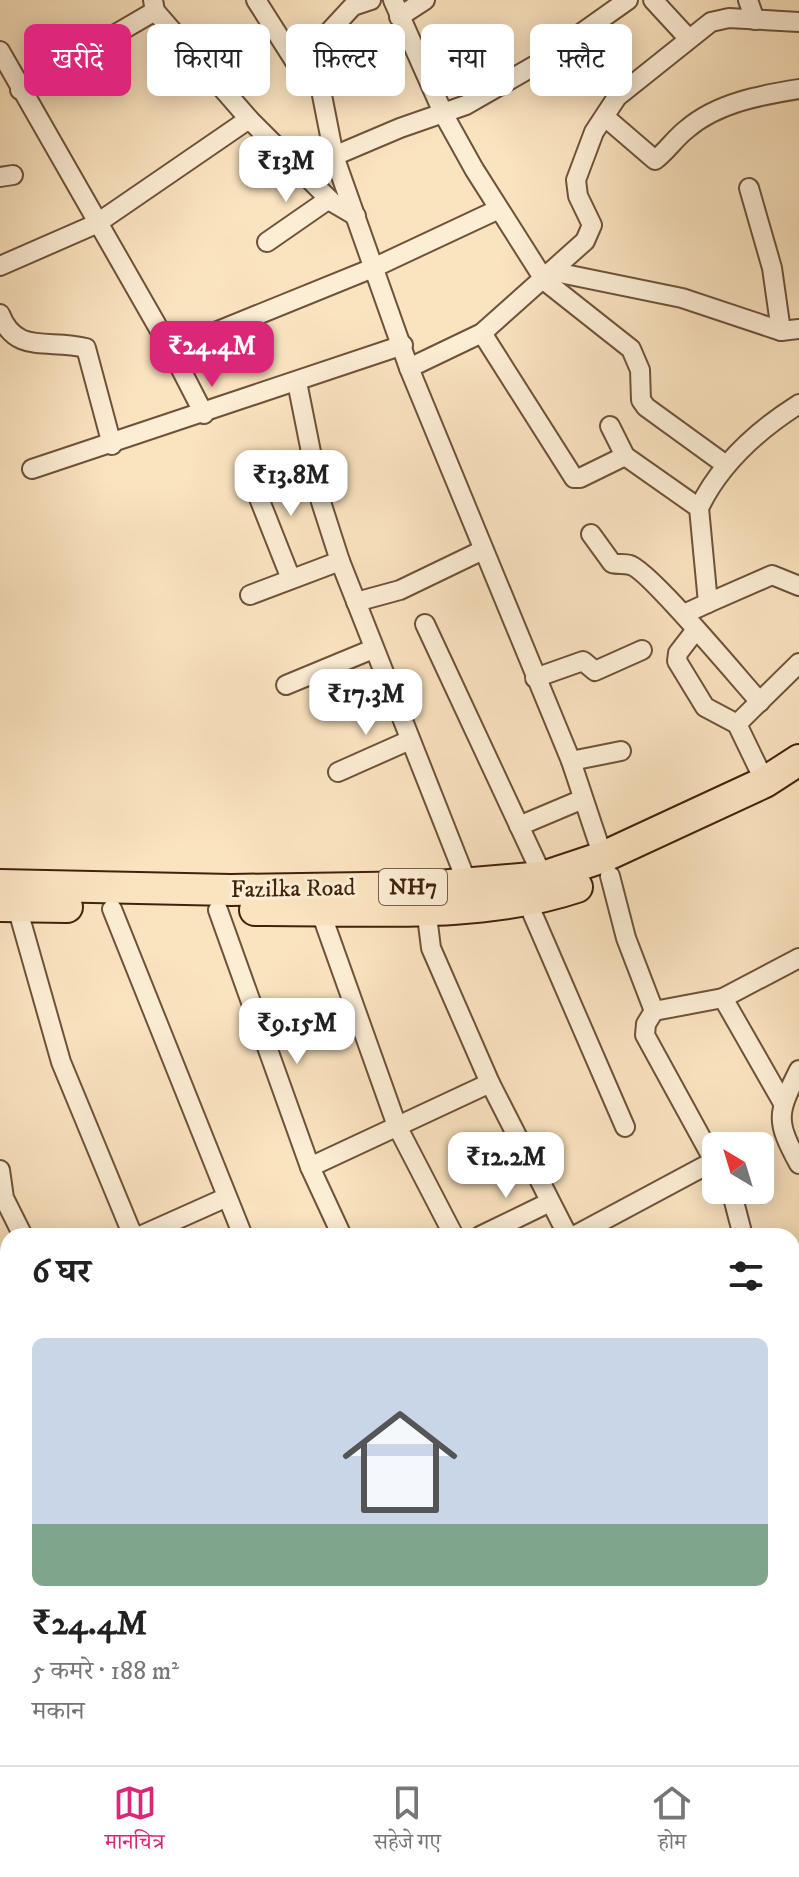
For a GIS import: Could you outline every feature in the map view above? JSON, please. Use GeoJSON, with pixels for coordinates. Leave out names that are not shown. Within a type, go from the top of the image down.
{"type":"FeatureCollection","features":[{"type":"Feature","properties":{"kind":"highway","name":"Fazilka Road"},"geometry":{"type":"LineString","coordinates":[[607,866],[765,782],[799,760]]}},
{"type":"Feature","properties":{"kind":"highway","name":"Fazilka Road"},"geometry":{"type":"LineString","coordinates":[[6,899],[112,909],[426,908],[535,889],[607,866],[758,806],[799,783]]}},
{"type":"Feature","properties":{"kind":"highway","name":"Fazilka Road"},"geometry":{"type":"LineString","coordinates":[[6,899],[468,885],[535,889]]}},
{"type":"Feature","properties":{"kind":"street"},"geometry":{"type":"LineString","coordinates":[[256,0],[286,47]]}},
{"type":"Feature","properties":{"kind":"street"},"geometry":{"type":"LineString","coordinates":[[334,24],[353,6],[371,0]]}},
{"type":"Feature","properties":{"kind":"street"},"geometry":{"type":"LineString","coordinates":[[425,0],[396,8],[444,115],[499,209],[550,276],[631,349],[640,370],[640,390],[646,407],[726,465]]}},
{"type":"Feature","properties":{"kind":"street"},"geometry":{"type":"LineString","coordinates":[[334,156],[400,128],[444,115],[539,63],[628,0]]}},
{"type":"Feature","properties":{"kind":"street"},"geometry":{"type":"LineString","coordinates":[[653,0],[688,38]]}},
{"type":"Feature","properties":{"kind":"street"},"geometry":{"type":"LineString","coordinates":[[748,0],[755,20]]}},
{"type":"Feature","properties":{"kind":"street"},"geometry":{"type":"LineString","coordinates":[[20,90],[154,6],[249,119],[329,199],[356,216]]}},
{"type":"Feature","properties":{"kind":"street"},"geometry":{"type":"LineString","coordinates":[[409,368],[482,333],[550,276],[592,232],[592,225],[578,196],[576,180],[585,152],[617,97],[711,22],[729,18],[799,24]]}},
{"type":"Feature","properties":{"kind":"street"},"geometry":{"type":"LineString","coordinates":[[0,51],[96,224],[171,350],[204,414]]}},
{"type":"Feature","properties":{"kind":"street"},"geometry":{"type":"LineString","coordinates":[[605,117],[655,160],[689,126],[710,113],[739,102],[799,89]]}},
{"type":"Feature","properties":{"kind":"street"},"geometry":{"type":"LineString","coordinates":[[322,96],[334,156],[409,368],[571,761],[607,866],[626,938],[654,1011]]}},
{"type":"Feature","properties":{"kind":"street"},"geometry":{"type":"LineString","coordinates":[[0,266],[96,224],[249,119]]}},
{"type":"Feature","properties":{"kind":"street"},"geometry":{"type":"LineString","coordinates":[[749,188],[790,330]]}},
{"type":"Feature","properties":{"kind":"street"},"geometry":{"type":"LineString","coordinates":[[267,242],[329,199]]}},
{"type":"Feature","properties":{"kind":"street"},"geometry":{"type":"LineString","coordinates":[[171,350],[373,268],[499,209]]}},
{"type":"Feature","properties":{"kind":"street"},"geometry":{"type":"LineString","coordinates":[[550,276],[682,298],[790,330]]}},
{"type":"Feature","properties":{"kind":"street"},"geometry":{"type":"LineString","coordinates":[[0,314],[6,329],[16,339],[86,348],[112,445]]}},
{"type":"Feature","properties":{"kind":"street"},"geometry":{"type":"LineString","coordinates":[[482,333],[574,478],[625,456]]}},
{"type":"Feature","properties":{"kind":"street"},"geometry":{"type":"LineString","coordinates":[[32,469],[112,445],[403,345]]}},
{"type":"Feature","properties":{"kind":"street"},"geometry":{"type":"LineString","coordinates":[[297,382],[321,502],[340,561],[468,885]]}},
{"type":"Feature","properties":{"kind":"street"},"geometry":{"type":"LineString","coordinates":[[708,603],[699,508],[726,465],[758,435],[799,404]]}},
{"type":"Feature","properties":{"kind":"street"},"geometry":{"type":"LineString","coordinates":[[610,426],[625,456],[699,508]]}},
{"type":"Feature","properties":{"kind":"street"},"geometry":{"type":"LineString","coordinates":[[249,473],[291,579]]}},
{"type":"Feature","properties":{"kind":"street"},"geometry":{"type":"LineString","coordinates":[[591,534],[612,563],[634,566],[684,614],[695,631],[760,702]]}},
{"type":"Feature","properties":{"kind":"street"},"geometry":{"type":"LineString","coordinates":[[356,602],[400,590],[483,550]]}},
{"type":"Feature","properties":{"kind":"street"},"geometry":{"type":"LineString","coordinates":[[250,595],[340,561]]}},
{"type":"Feature","properties":{"kind":"street"},"geometry":{"type":"LineString","coordinates":[[684,614],[772,575],[799,586]]}},
{"type":"Feature","properties":{"kind":"street"},"geometry":{"type":"LineString","coordinates":[[425,624],[519,826],[535,889],[625,1127]]}},
{"type":"Feature","properties":{"kind":"street"},"geometry":{"type":"LineString","coordinates":[[695,631],[678,653],[677,661],[705,707],[737,724],[765,782]]}},
{"type":"Feature","properties":{"kind":"street"},"geometry":{"type":"LineString","coordinates":[[286,685],[373,649]]}},
{"type":"Feature","properties":{"kind":"street"},"geometry":{"type":"LineString","coordinates":[[535,678],[583,661],[595,671],[642,650]]}},
{"type":"Feature","properties":{"kind":"street"},"geometry":{"type":"LineString","coordinates":[[737,724],[799,663]]}},
{"type":"Feature","properties":{"kind":"street"},"geometry":{"type":"LineString","coordinates":[[338,772],[410,740]]}},
{"type":"Feature","properties":{"kind":"street"},"geometry":{"type":"LineString","coordinates":[[571,761],[621,751]]}},
{"type":"Feature","properties":{"kind":"street"},"geometry":{"type":"LineString","coordinates":[[519,826],[583,799]]}},
{"type":"Feature","properties":{"kind":"street"},"geometry":{"type":"LineString","coordinates":[[6,899],[61,1062],[130,1228]]}},
{"type":"Feature","properties":{"kind":"street"},"geometry":{"type":"LineString","coordinates":[[426,908],[431,948],[490,1083],[566,1228]]}},
{"type":"Feature","properties":{"kind":"street"},"geometry":{"type":"LineString","coordinates":[[112,909],[239,1228]]}},
{"type":"Feature","properties":{"kind":"street"},"geometry":{"type":"LineString","coordinates":[[218,910],[310,1167],[338,1228]]}},
{"type":"Feature","properties":{"kind":"street"},"geometry":{"type":"LineString","coordinates":[[320,910],[397,1126],[450,1228]]}},
{"type":"Feature","properties":{"kind":"street"},"geometry":{"type":"LineString","coordinates":[[702,1139],[645,1035],[646,1024],[654,1011],[723,998],[799,958]]}},
{"type":"Feature","properties":{"kind":"street"},"geometry":{"type":"LineString","coordinates":[[723,998],[783,1103]]}},
{"type":"Feature","properties":{"kind":"street"},"geometry":{"type":"LineString","coordinates":[[799,1070],[779,1115],[782,1132],[799,1164]]}},
{"type":"Feature","properties":{"kind":"street"},"geometry":{"type":"LineString","coordinates":[[310,1167],[490,1083]]}},
{"type":"Feature","properties":{"kind":"street"},"geometry":{"type":"LineString","coordinates":[[0,1170],[2,1198],[19,1228]]}},
{"type":"Feature","properties":{"kind":"street"},"geometry":{"type":"LineString","coordinates":[[587,1228],[702,1170]]}},
{"type":"Feature","properties":{"kind":"street"},"geometry":{"type":"LineString","coordinates":[[158,1228],[225,1198]]}},
{"type":"Feature","properties":{"kind":"street"},"geometry":{"type":"LineString","coordinates":[[496,1228],[550,1202]]}},
{"type":"Feature","properties":{"kind":"street"},"geometry":{"type":"LineString","coordinates":[[735,1204],[741,1228]]}}]}
